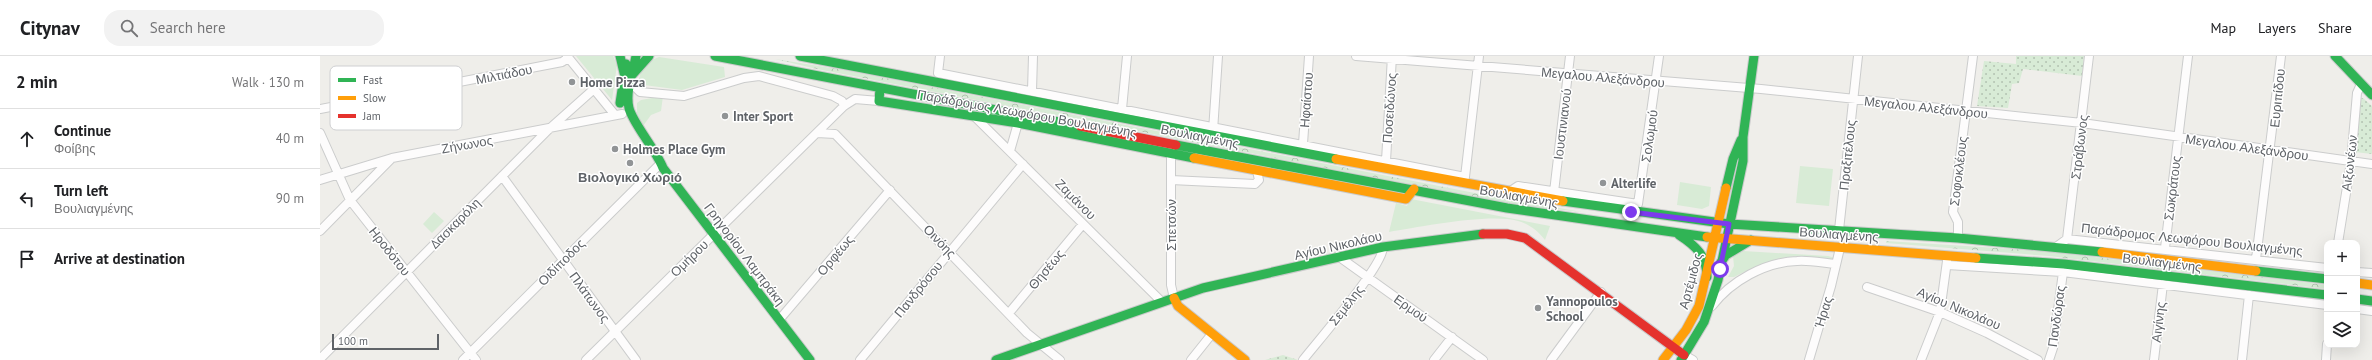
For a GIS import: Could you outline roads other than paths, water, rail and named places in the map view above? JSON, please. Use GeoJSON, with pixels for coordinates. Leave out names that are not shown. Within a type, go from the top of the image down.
{"type":"FeatureCollection","features":[{"type":"Feature","properties":{"kind":"main road"},"geometry":{"type":"LineString","coordinates":[[620,56],[629,77],[649,56]]}},
{"type":"Feature","properties":{"kind":"main road","name":"Γρηγορίου Λαμπράκη"},"geometry":{"type":"LineString","coordinates":[[628,56],[629,77]]}},
{"type":"Feature","properties":{"kind":"main road","name":"Γρηγορίου Λαμπράκη"},"geometry":{"type":"LineString","coordinates":[[636,56],[629,77],[620,95],[622,113],[658,155],[660,164],[810,360]]}},
{"type":"Feature","properties":{"kind":"main road","name":"Βουλιαγμένης"},"geometry":{"type":"LineString","coordinates":[[715,56],[880,88],[1201,154],[1414,189],[1507,208],[1678,234],[1840,248],[1947,254],[2064,264],[2324,296]]}},
{"type":"Feature","properties":{"kind":"main road","name":"Βουλιαγμένης"},"geometry":{"type":"LineString","coordinates":[[800,56],[846,60],[1371,162],[1510,192],[1631,212],[1729,224],[1958,238],[2056,247],[2324,279]]}},
{"type":"Feature","properties":{"kind":"main road"},"geometry":{"type":"LineString","coordinates":[[1683,358],[1710,309],[1743,161],[1743,137],[1754,56]]}},
{"type":"Feature","properties":{"kind":"main road"},"geometry":{"type":"LineString","coordinates":[[2335,56],[2372,95]]}},
{"type":"Feature","properties":{"kind":"main road"},"geometry":{"type":"LineString","coordinates":[[879,100],[880,88]]}},
{"type":"Feature","properties":{"kind":"main road","name":"Παράδρομος Λεωφόρου Βουλιαγμένης"},"geometry":{"type":"LineString","coordinates":[[879,100],[973,114],[1171,153],[1201,154],[1257,171],[1406,199],[1414,189]]}},
{"type":"Feature","properties":{"kind":"main road","name":"Αρτέμιδος"},"geometry":{"type":"LineString","coordinates":[[1663,360],[1693,319],[1707,277],[1733,159],[1743,137]]}},
{"type":"Feature","properties":{"kind":"main road"},"geometry":{"type":"LineString","coordinates":[[1614,202],[1631,212]]}},
{"type":"Feature","properties":{"kind":"main road","name":"Αγίου Νικολάου"},"geometry":{"type":"LineString","coordinates":[[996,360],[1161,301],[1204,288],[1317,263],[1338,256],[1383,247],[1484,234],[1507,234],[1525,238],[1601,292],[1673,347],[1683,358]]}},
{"type":"Feature","properties":{"kind":"main road"},"geometry":{"type":"LineString","coordinates":[[1678,234],[1701,250],[1708,265],[1707,277]]}},
{"type":"Feature","properties":{"kind":"main road"},"geometry":{"type":"LineString","coordinates":[[1720,265],[1726,255],[1750,240]]}},
{"type":"Feature","properties":{"kind":"main road"},"geometry":{"type":"LineString","coordinates":[[2118,244],[2130,255]]}},
{"type":"Feature","properties":{"kind":"main road"},"geometry":{"type":"LineString","coordinates":[[2360,283],[2372,285]]}},
{"type":"Feature","properties":{"kind":"main road"},"geometry":{"type":"LineString","coordinates":[[1174,298],[1178,306],[1211,335],[1244,360]]}},
{"type":"Feature","properties":{"kind":"main road"},"geometry":{"type":"LineString","coordinates":[[2360,299],[2372,301]]}},
{"type":"Feature","properties":{"kind":"street"},"geometry":{"type":"LineString","coordinates":[[940,56],[938,73],[1122,108],[1213,131],[1218,56]]}},
{"type":"Feature","properties":{"kind":"street"},"geometry":{"type":"LineString","coordinates":[[1032,91],[1033,56]]}},
{"type":"Feature","properties":{"kind":"street"},"geometry":{"type":"LineString","coordinates":[[1122,108],[1126,56]]}},
{"type":"Feature","properties":{"kind":"street","name":"Ηφαίστου"},"geometry":{"type":"LineString","coordinates":[[1303,144],[1309,56]]}},
{"type":"Feature","properties":{"kind":"street","name":"Μεγαλου Αλεξάνδρου"},"geometry":{"type":"LineString","coordinates":[[1356,56],[1392,57],[1656,82],[1750,88],[1966,112],[2082,123],[2271,151],[2372,164]]}},
{"type":"Feature","properties":{"kind":"street"},"geometry":{"type":"LineString","coordinates":[[1269,142],[1303,144],[1371,162],[1386,161],[1465,177],[1479,56]]}},
{"type":"Feature","properties":{"kind":"street","name":"Ιουστινιανού"},"geometry":{"type":"LineString","coordinates":[[1554,192],[1570,56]]}},
{"type":"Feature","properties":{"kind":"street","name":"Σολωμού"},"geometry":{"type":"LineString","coordinates":[[1510,192],[1518,186],[1635,205],[1640,201],[1659,56]]}},
{"type":"Feature","properties":{"kind":"street","name":"Πραξιτέλους"},"geometry":{"type":"LineString","coordinates":[[1839,230],[1858,56]]}},
{"type":"Feature","properties":{"kind":"street","name":"Σοφοκλέους"},"geometry":{"type":"LineString","coordinates":[[1958,238],[1958,222],[1952,212],[1973,56]]}},
{"type":"Feature","properties":{"kind":"street","name":"Στράβωνος"},"geometry":{"type":"LineString","coordinates":[[2067,239],[2090,56]]}},
{"type":"Feature","properties":{"kind":"street","name":"Σωκράτους"},"geometry":{"type":"LineString","coordinates":[[2165,248],[2188,56]]}},
{"type":"Feature","properties":{"kind":"street","name":"Ευριπίδου"},"geometry":{"type":"LineString","coordinates":[[2256,259],[2271,151],[2281,56]]}},
{"type":"Feature","properties":{"kind":"street","name":"Γρηγορίου Λαμπράκη"},"geometry":{"type":"LineString","coordinates":[[568,57],[594,89],[622,113]]}},
{"type":"Feature","properties":{"kind":"street","name":"Μιλτιάδου"},"geometry":{"type":"LineString","coordinates":[[462,81],[562,62],[568,57]]}},
{"type":"Feature","properties":{"kind":"street","name":"Ποσειδώνος"},"geometry":{"type":"LineString","coordinates":[[1386,161],[1392,57]]}},
{"type":"Feature","properties":{"kind":"street"},"geometry":{"type":"LineString","coordinates":[[758,76],[760,64]]}},
{"type":"Feature","properties":{"kind":"street"},"geometry":{"type":"LineString","coordinates":[[629,77],[636,90],[646,93],[684,96],[744,78],[758,76],[833,96],[842,101],[844,106],[855,99],[879,100]]}},
{"type":"Feature","properties":{"kind":"street","name":"Αιξωνέων"},"geometry":{"type":"LineString","coordinates":[[2338,240],[2351,162],[2357,93],[2361,84]]}},
{"type":"Feature","properties":{"kind":"street","name":"Δασκαρόλη"},"geometry":{"type":"LineString","coordinates":[[320,359],[548,130],[594,89]]}},
{"type":"Feature","properties":{"kind":"street"},"geometry":{"type":"LineString","coordinates":[[622,113],[636,98],[646,93]]}},
{"type":"Feature","properties":{"kind":"street","name":"Ομήρου"},"geometry":{"type":"LineString","coordinates":[[586,360],[844,106]]}},
{"type":"Feature","properties":{"kind":"street","name":"Μιλτιάδου"},"geometry":{"type":"LineString","coordinates":[[320,109],[330,107]]}},
{"type":"Feature","properties":{"kind":"street","name":"Ζήνωνος"},"geometry":{"type":"LineString","coordinates":[[320,180],[392,158],[548,130],[622,113]]}},
{"type":"Feature","properties":{"kind":"street","name":"Ζαμάνου"},"geometry":{"type":"LineString","coordinates":[[973,114],[1161,301]]}},
{"type":"Feature","properties":{"kind":"street"},"geometry":{"type":"LineString","coordinates":[[1010,151],[1018,123]]}},
{"type":"Feature","properties":{"kind":"street","name":"Ηροδότου"},"geometry":{"type":"LineString","coordinates":[[320,133],[350,200],[476,360]]}},
{"type":"Feature","properties":{"kind":"street","name":"Οινόης"},"geometry":{"type":"LineString","coordinates":[[817,133],[835,134],[1039,344],[1060,360]]}},
{"type":"Feature","properties":{"kind":"street","name":"Σπετσών"},"geometry":{"type":"LineString","coordinates":[[1171,153],[1171,285],[1174,298]]}},
{"type":"Feature","properties":{"kind":"street"},"geometry":{"type":"LineString","coordinates":[[320,231],[392,158]]}},
{"type":"Feature","properties":{"kind":"street","name":"Οιδίποδος"},"geometry":{"type":"LineString","coordinates":[[463,360],[660,164]]}},
{"type":"Feature","properties":{"kind":"street","name":"Πανδρόσου"},"geometry":{"type":"LineString","coordinates":[[860,360],[1023,164]]}},
{"type":"Feature","properties":{"kind":"street"},"geometry":{"type":"LineString","coordinates":[[1171,180],[1255,184],[1259,180],[1257,171]]}},
{"type":"Feature","properties":{"kind":"street","name":"Πλάτωνος"},"geometry":{"type":"LineString","coordinates":[[502,176],[636,360]]}},
{"type":"Feature","properties":{"kind":"street","name":"Ορφέως"},"geometry":{"type":"LineString","coordinates":[[779,320],[890,190]]}},
{"type":"Feature","properties":{"kind":"street","name":"Θησέως"},"geometry":{"type":"LineString","coordinates":[[1009,313],[1083,224]]}},
{"type":"Feature","properties":{"kind":"street","name":"Παράδρομος Λεωφόρου Βουλιαγμένης"},"geometry":{"type":"LineString","coordinates":[[2056,247],[2067,239],[2165,248],[2324,268]]}},
{"type":"Feature","properties":{"kind":"street","name":"Σεμέλης"},"geometry":{"type":"LineString","coordinates":[[1303,360],[1367,277],[1383,254],[1383,247]]}},
{"type":"Feature","properties":{"kind":"street","name":"Ήρας"},"geometry":{"type":"LineString","coordinates":[[1809,360],[1840,248]]}},
{"type":"Feature","properties":{"kind":"street"},"geometry":{"type":"LineString","coordinates":[[1921,360],[1940,312],[1947,265],[1947,254]]}},
{"type":"Feature","properties":{"kind":"street","name":"Ερμού"},"geometry":{"type":"LineString","coordinates":[[1338,256],[1484,360]]}},
{"type":"Feature","properties":{"kind":"street"},"geometry":{"type":"LineString","coordinates":[[1710,309],[1735,283],[1759,271],[1786,262],[1808,261],[1836,264]]}},
{"type":"Feature","properties":{"kind":"street"},"geometry":{"type":"LineString","coordinates":[[1720,265],[1725,279],[1735,283]]}},
{"type":"Feature","properties":{"kind":"street"},"geometry":{"type":"LineString","coordinates":[[1947,265],[2062,272],[2324,305]]}},
{"type":"Feature","properties":{"kind":"street","name":"Πανδώρας"},"geometry":{"type":"LineString","coordinates":[[2049,360],[2053,348],[2062,272]]}},
{"type":"Feature","properties":{"kind":"street"},"geometry":{"type":"LineString","coordinates":[[2360,272],[2372,273]]}},
{"type":"Feature","properties":{"kind":"street","name":"Αιγίνης"},"geometry":{"type":"LineString","coordinates":[[2154,360],[2163,284]]}},
{"type":"Feature","properties":{"kind":"street","name":"Αγίου Νικολάου"},"geometry":{"type":"LineString","coordinates":[[1867,287],[1940,312],[1987,333],[2038,360]]}},
{"type":"Feature","properties":{"kind":"street"},"geometry":{"type":"LineString","coordinates":[[1551,360],[1601,292]]}},
{"type":"Feature","properties":{"kind":"street"},"geometry":{"type":"LineString","coordinates":[[2242,360],[2249,295]]}},
{"type":"Feature","properties":{"kind":"street"},"geometry":{"type":"LineString","coordinates":[[2360,308],[2372,310]]}},
{"type":"Feature","properties":{"kind":"street"},"geometry":{"type":"LineString","coordinates":[[1191,360],[1211,335]]}},
{"type":"Feature","properties":{"kind":"street"},"geometry":{"type":"LineString","coordinates":[[1434,360],[1452,337]]}},
{"type":"Feature","properties":{"kind":"street"},"geometry":{"type":"LineString","coordinates":[[2326,360],[2327,348]]}},
{"type":"Feature","properties":{"kind":"street"},"geometry":{"type":"LineString","coordinates":[[1683,358],[1693,360]]}},
{"type":"Feature","properties":{"kind":"place","name":"Home Pizza"},"geometry":{"type":"Point","coordinates":[572,82]}},
{"type":"Feature","properties":{"kind":"place","name":"Inter Sport"},"geometry":{"type":"Point","coordinates":[725,116]}},
{"type":"Feature","properties":{"kind":"place","name":"Holmes Place Gym"},"geometry":{"type":"Point","coordinates":[615,149]}},
{"type":"Feature","properties":{"kind":"place","name":"Βιολογικό Χωριό"},"geometry":{"type":"Point","coordinates":[630,163]}},
{"type":"Feature","properties":{"kind":"place","name":"Alterlife"},"geometry":{"type":"Point","coordinates":[1603,183]}},
{"type":"Feature","properties":{"kind":"place","name":"Yannopoulos School"},"geometry":{"type":"Point","coordinates":[1538,308]}}]}
